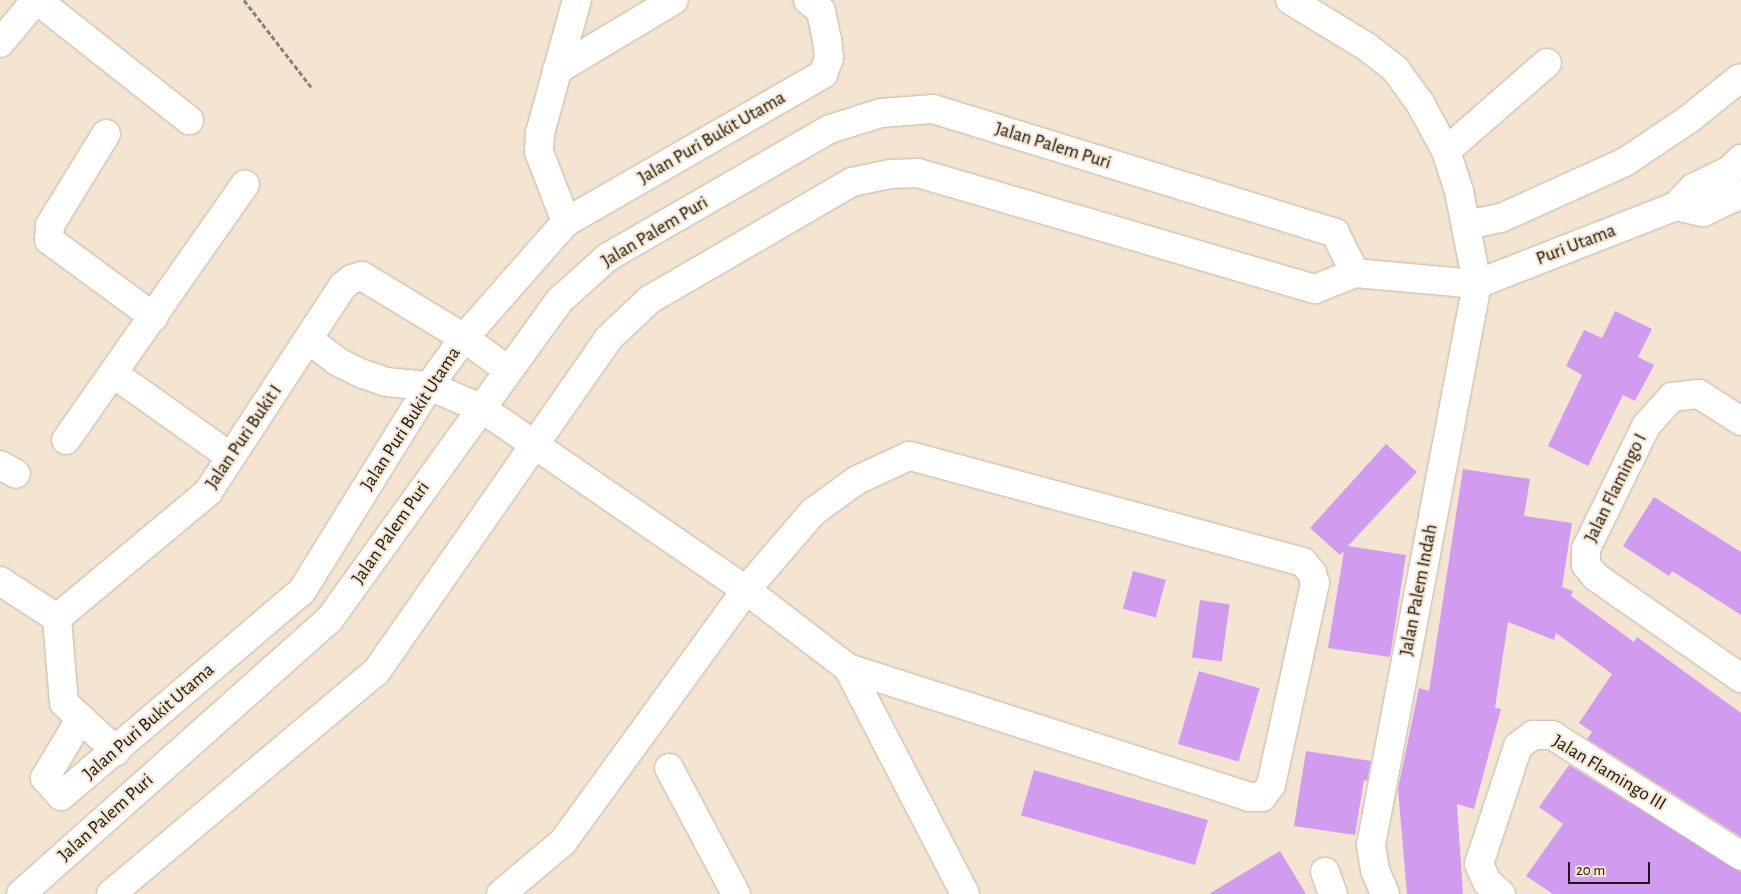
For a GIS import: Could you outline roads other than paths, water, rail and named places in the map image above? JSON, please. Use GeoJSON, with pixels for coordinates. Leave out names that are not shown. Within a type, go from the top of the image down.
{"type":"FeatureCollection","features":[{"type":"Feature","properties":{"kind":"street"},"geometry":{"type":"LineString","coordinates":[[0,43],[36,0],[189,120]]}},
{"type":"Feature","properties":{"kind":"street"},"geometry":{"type":"LineString","coordinates":[[566,222],[539,152],[540,133],[577,0]]}},
{"type":"Feature","properties":{"kind":"street"},"geometry":{"type":"LineString","coordinates":[[557,70],[674,0]]}},
{"type":"Feature","properties":{"kind":"street","name":"Jalan Puri Bukit Utama"},"geometry":{"type":"LineString","coordinates":[[82,718],[46,778],[63,796],[302,591],[429,386],[464,338],[566,222],[823,74],[829,58],[827,40],[821,11],[808,0]]}},
{"type":"Feature","properties":{"kind":"street"},"geometry":{"type":"LineString","coordinates":[[111,894],[376,672],[608,339],[649,300],[852,182],[891,174],[918,173],[1315,289],[1355,273],[1477,284],[1467,225],[1446,151],[1396,70],[1367,47],[1290,0]]}},
{"type":"Feature","properties":{"kind":"street"},"geometry":{"type":"LineString","coordinates":[[1446,151],[1547,63]]}},
{"type":"Feature","properties":{"kind":"street"},"geometry":{"type":"LineString","coordinates":[[1467,225],[1502,218],[1624,162],[1689,119],[1740,78]]}},
{"type":"Feature","properties":{"kind":"street","name":"Jalan Palem Puri"},"geometry":{"type":"LineString","coordinates":[[21,894],[329,620],[484,410],[508,370],[560,300],[608,257],[830,129],[881,113],[933,109],[1335,233],[1355,273]]}},
{"type":"Feature","properties":{"kind":"street"},"geometry":{"type":"LineString","coordinates":[[106,134],[50,225],[49,240],[154,317]]}},
{"type":"Feature","properties":{"kind":"street","name":"Puri Utama"},"geometry":{"type":"LineString","coordinates":[[1477,284],[1676,206],[1693,188],[1730,170],[1741,159]]}},
{"type":"Feature","properties":{"kind":"street"},"geometry":{"type":"LineString","coordinates":[[66,440],[154,317],[245,184]]}},
{"type":"Feature","properties":{"kind":"street"},"geometry":{"type":"LineString","coordinates":[[1676,206],[1703,212],[1741,194]]}},
{"type":"Feature","properties":{"kind":"street","name":"Jalan Puri Bukit I"},"geometry":{"type":"LineString","coordinates":[[57,618],[208,492],[343,286],[362,276],[464,338]]}},
{"type":"Feature","properties":{"kind":"street","name":"Jalan Palem Indah"},"geometry":{"type":"LineString","coordinates":[[1385,894],[1375,870],[1371,845],[1477,284]]}},
{"type":"Feature","properties":{"kind":"street"},"geometry":{"type":"LineString","coordinates":[[464,338],[508,370]]}},
{"type":"Feature","properties":{"kind":"street"},"geometry":{"type":"LineString","coordinates":[[309,340],[338,362],[364,374],[386,382],[429,386],[484,410],[746,590],[848,668],[1249,797],[1262,797],[1271,785],[1315,583],[1303,562],[909,456],[857,480],[813,512],[746,590],[563,842],[501,894]]}},
{"type":"Feature","properties":{"kind":"street"},"geometry":{"type":"LineString","coordinates":[[114,374],[231,457]]}},
{"type":"Feature","properties":{"kind":"street","name":"Jalan Flamingo I"},"geometry":{"type":"LineString","coordinates":[[1741,421],[1699,394],[1672,397],[1646,426],[1586,549],[1586,565],[1596,577],[1741,678]]}},
{"type":"Feature","properties":{"kind":"street"},"geometry":{"type":"LineString","coordinates":[[0,582],[57,618],[64,702],[116,751]]}},
{"type":"Feature","properties":{"kind":"street"},"geometry":{"type":"LineString","coordinates":[[848,668],[965,894]]}},
{"type":"Feature","properties":{"kind":"street","name":"Jalan Flamingo III"},"geometry":{"type":"LineString","coordinates":[[1501,894],[1487,882],[1480,864],[1518,746],[1533,736],[1552,735],[1741,856]]}},
{"type":"Feature","properties":{"kind":"street"},"geometry":{"type":"LineString","coordinates":[[669,768],[736,894]]}}]}
